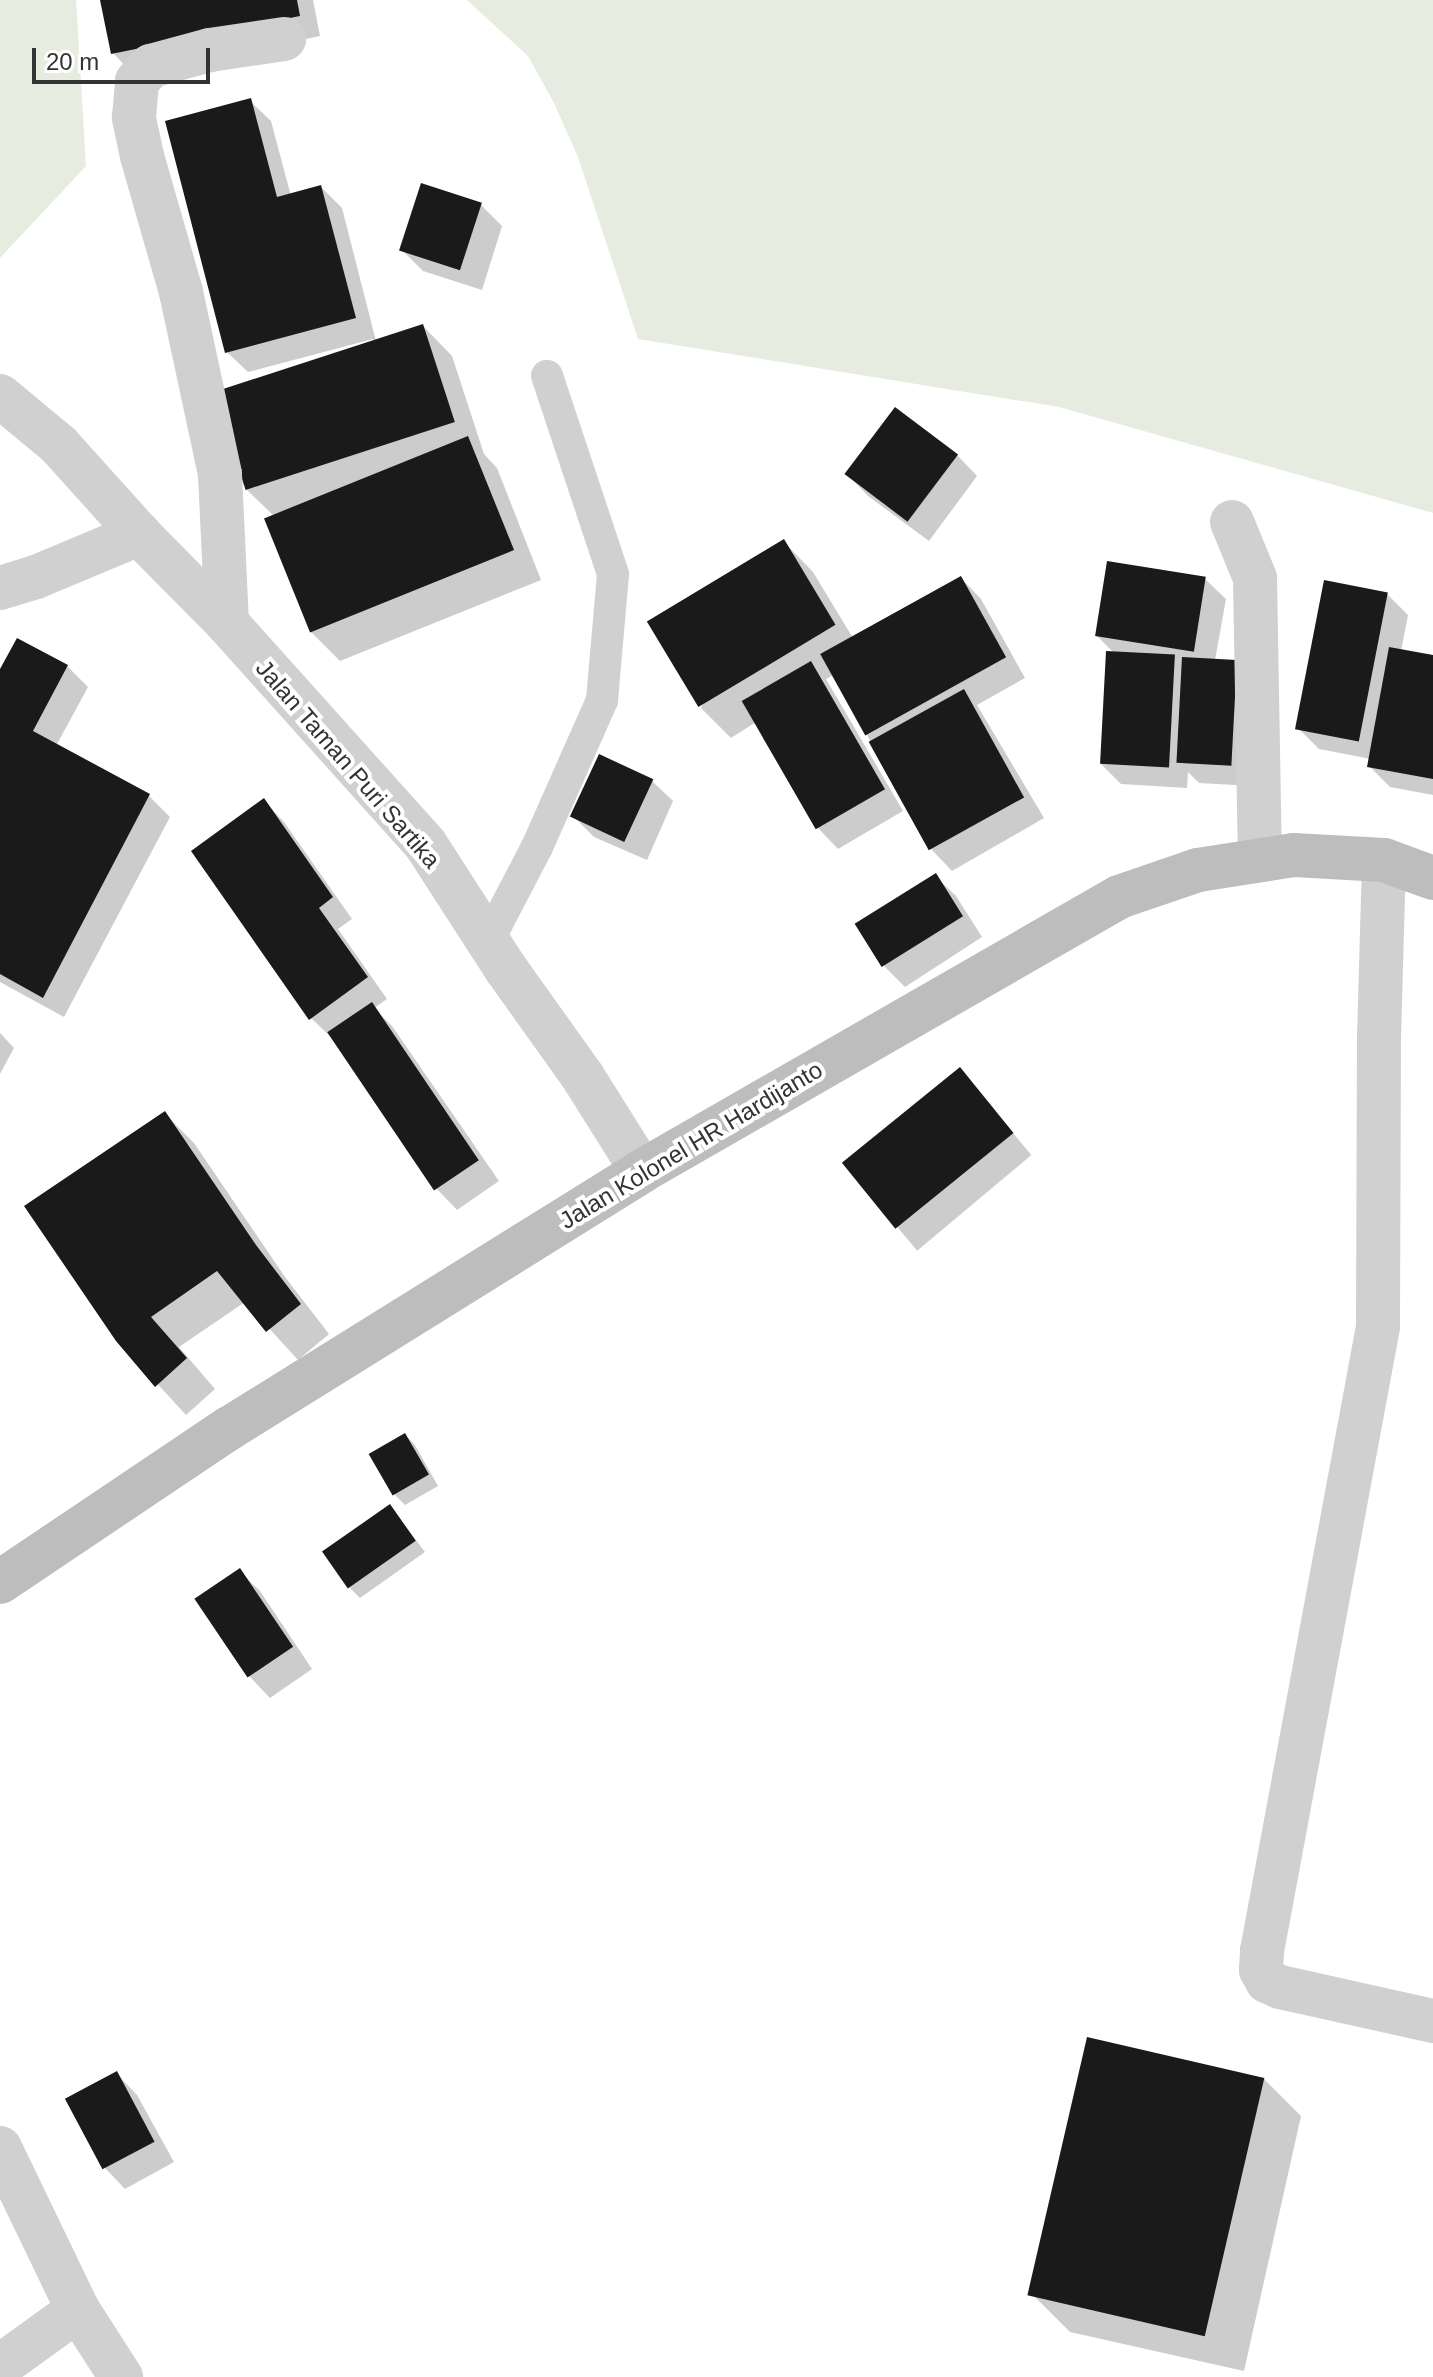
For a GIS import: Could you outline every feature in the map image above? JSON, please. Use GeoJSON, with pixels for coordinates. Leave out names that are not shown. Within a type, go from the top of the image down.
{"type":"FeatureCollection","features":[{"type":"Feature","properties":{"kind":"main road","name":"Jalan Kolonel HR Hardijanto"},"geometry":{"type":"LineString","coordinates":[[0,1582],[228,1429],[642,1171],[1119,897],[1198,870],[1294,855],[1384,860],[1433,878]]}},
{"type":"Feature","properties":{"kind":"street"},"geometry":{"type":"LineString","coordinates":[[227,623],[220,474],[181,292],[142,156],[134,117],[137,81],[151,66],[210,50],[284,39]]}},
{"type":"Feature","properties":{"kind":"street","name":"Jalan Taman Puri Sartika"},"geometry":{"type":"LineString","coordinates":[[0,396],[59,445],[139,534],[227,623],[426,845],[488,941],[583,1077],[642,1171]]}},
{"type":"Feature","properties":{"kind":"street"},"geometry":{"type":"LineString","coordinates":[[1232,522],[1255,578],[1260,860]]}},
{"type":"Feature","properties":{"kind":"street"},"geometry":{"type":"LineString","coordinates":[[0,588],[36,577],[139,534]]}},
{"type":"Feature","properties":{"kind":"street"},"geometry":{"type":"LineString","coordinates":[[1384,860],[1379,1035],[1378,1327],[1262,1951],[1261,1970],[1267,1981],[1280,1987],[1433,2021]]}},
{"type":"Feature","properties":{"kind":"street"},"geometry":{"type":"LineString","coordinates":[[0,2148],[78,2310],[121,2377]]}},
{"type":"Feature","properties":{"kind":"street"},"geometry":{"type":"LineString","coordinates":[[0,2366],[78,2310]]}},
{"type":"Feature","properties":{"kind":"lane"},"geometry":{"type":"LineString","coordinates":[[488,941],[537,847],[602,700],[613,574],[547,376]]}},
{"type":"Feature","properties":{"kind":"shaded area"},"geometry":{"type":"Polygon","coordinates":[[[0,0],[76,0],[86,166],[0,258],[0,0]]]}},
{"type":"Feature","properties":{"kind":"shaded area"},"geometry":{"type":"Polygon","coordinates":[[[467,0],[1433,0],[1433,513],[1059,407],[638,339],[578,157],[554,103],[528,56],[467,0]]]}},
{"type":"Feature","properties":{"kind":"building"},"geometry":{"type":"Polygon","coordinates":[[[100,0],[297,0],[300,16],[111,54],[100,0]]]}},
{"type":"Feature","properties":{"kind":"building"},"geometry":{"type":"Polygon","coordinates":[[[251,98],[277,197],[321,185],[356,318],[225,353],[165,121],[251,98]]]}},
{"type":"Feature","properties":{"kind":"building"},"geometry":{"type":"Polygon","coordinates":[[[421,183],[482,203],[460,270],[399,251],[421,183]]]}},
{"type":"Feature","properties":{"kind":"building"},"geometry":{"type":"Polygon","coordinates":[[[423,324],[455,422],[246,490],[214,392],[423,324]]]}},
{"type":"Feature","properties":{"kind":"building"},"geometry":{"type":"Polygon","coordinates":[[[895,407],[958,455],[908,522],[844,474],[895,407]]]}},
{"type":"Feature","properties":{"kind":"building"},"geometry":{"type":"Polygon","coordinates":[[[468,436],[514,550],[310,632],[264,518],[468,436]]]}},
{"type":"Feature","properties":{"kind":"building"},"geometry":{"type":"Polygon","coordinates":[[[784,539],[836,625],[698,707],[647,621],[784,539]]]}},
{"type":"Feature","properties":{"kind":"building"},"geometry":{"type":"Polygon","coordinates":[[[1107,561],[1206,577],[1194,652],[1095,636],[1107,561]]]}},
{"type":"Feature","properties":{"kind":"building"},"geometry":{"type":"Polygon","coordinates":[[[961,576],[1006,657],[865,735],[820,654],[961,576]]]}},
{"type":"Feature","properties":{"kind":"building"},"geometry":{"type":"Polygon","coordinates":[[[1324,580],[1388,592],[1359,742],[1295,729],[1324,580]]]}},
{"type":"Feature","properties":{"kind":"building"},"geometry":{"type":"Polygon","coordinates":[[[17,638],[68,665],[33,731],[150,794],[43,998],[0,974],[0,669],[17,638]]]}},
{"type":"Feature","properties":{"kind":"building"},"geometry":{"type":"Polygon","coordinates":[[[1389,647],[1433,655],[1433,779],[1367,767],[1389,647]]]}},
{"type":"Feature","properties":{"kind":"building"},"geometry":{"type":"Polygon","coordinates":[[[1106,651],[1175,655],[1169,767],[1100,764],[1106,651]]]}},
{"type":"Feature","properties":{"kind":"building"},"geometry":{"type":"Polygon","coordinates":[[[1182,657],[1237,660],[1231,766],[1176,763],[1182,657]]]}},
{"type":"Feature","properties":{"kind":"building"},"geometry":{"type":"Polygon","coordinates":[[[811,661],[885,789],[816,829],[742,701],[811,661]]]}},
{"type":"Feature","properties":{"kind":"building"},"geometry":{"type":"Polygon","coordinates":[[[964,689],[1024,797],[929,850],[869,742],[964,689]]]}},
{"type":"Feature","properties":{"kind":"building"},"geometry":{"type":"Polygon","coordinates":[[[599,754],[653,779],[624,842],[570,817],[599,754]]]}},
{"type":"Feature","properties":{"kind":"building"},"geometry":{"type":"Polygon","coordinates":[[[264,798],[333,897],[319,908],[368,977],[309,1020],[191,851],[264,798]]]}},
{"type":"Feature","properties":{"kind":"building"},"geometry":{"type":"Polygon","coordinates":[[[936,873],[963,916],[882,967],[855,924],[936,873]]]}},
{"type":"Feature","properties":{"kind":"building"},"geometry":{"type":"Polygon","coordinates":[[[372,1002],[479,1160],[434,1191],[327,1032],[372,1002]]]}},
{"type":"Feature","properties":{"kind":"building"},"geometry":{"type":"Polygon","coordinates":[[[960,1067],[1013,1133],[895,1229],[842,1163],[960,1067]]]}},
{"type":"Feature","properties":{"kind":"building"},"geometry":{"type":"Polygon","coordinates":[[[165,1111],[256,1245],[301,1304],[266,1332],[217,1271],[151,1317],[187,1358],[155,1387],[116,1341],[24,1206],[165,1111]]]}},
{"type":"Feature","properties":{"kind":"building"},"geometry":{"type":"Polygon","coordinates":[[[405,1433],[429,1475],[393,1496],[369,1454],[405,1433]]]}},
{"type":"Feature","properties":{"kind":"building"},"geometry":{"type":"Polygon","coordinates":[[[390,1504],[416,1541],[348,1588],[322,1552],[390,1504]]]}},
{"type":"Feature","properties":{"kind":"building"},"geometry":{"type":"Polygon","coordinates":[[[240,1568],[293,1647],[248,1678],[194,1599],[240,1568]]]}},
{"type":"Feature","properties":{"kind":"building"},"geometry":{"type":"Polygon","coordinates":[[[1087,2037],[1264,2078],[1205,2336],[1027,2295],[1087,2037]]]}},
{"type":"Feature","properties":{"kind":"building"},"geometry":{"type":"Polygon","coordinates":[[[117,2071],[155,2142],[102,2169],[65,2099],[117,2071]]]}}]}
